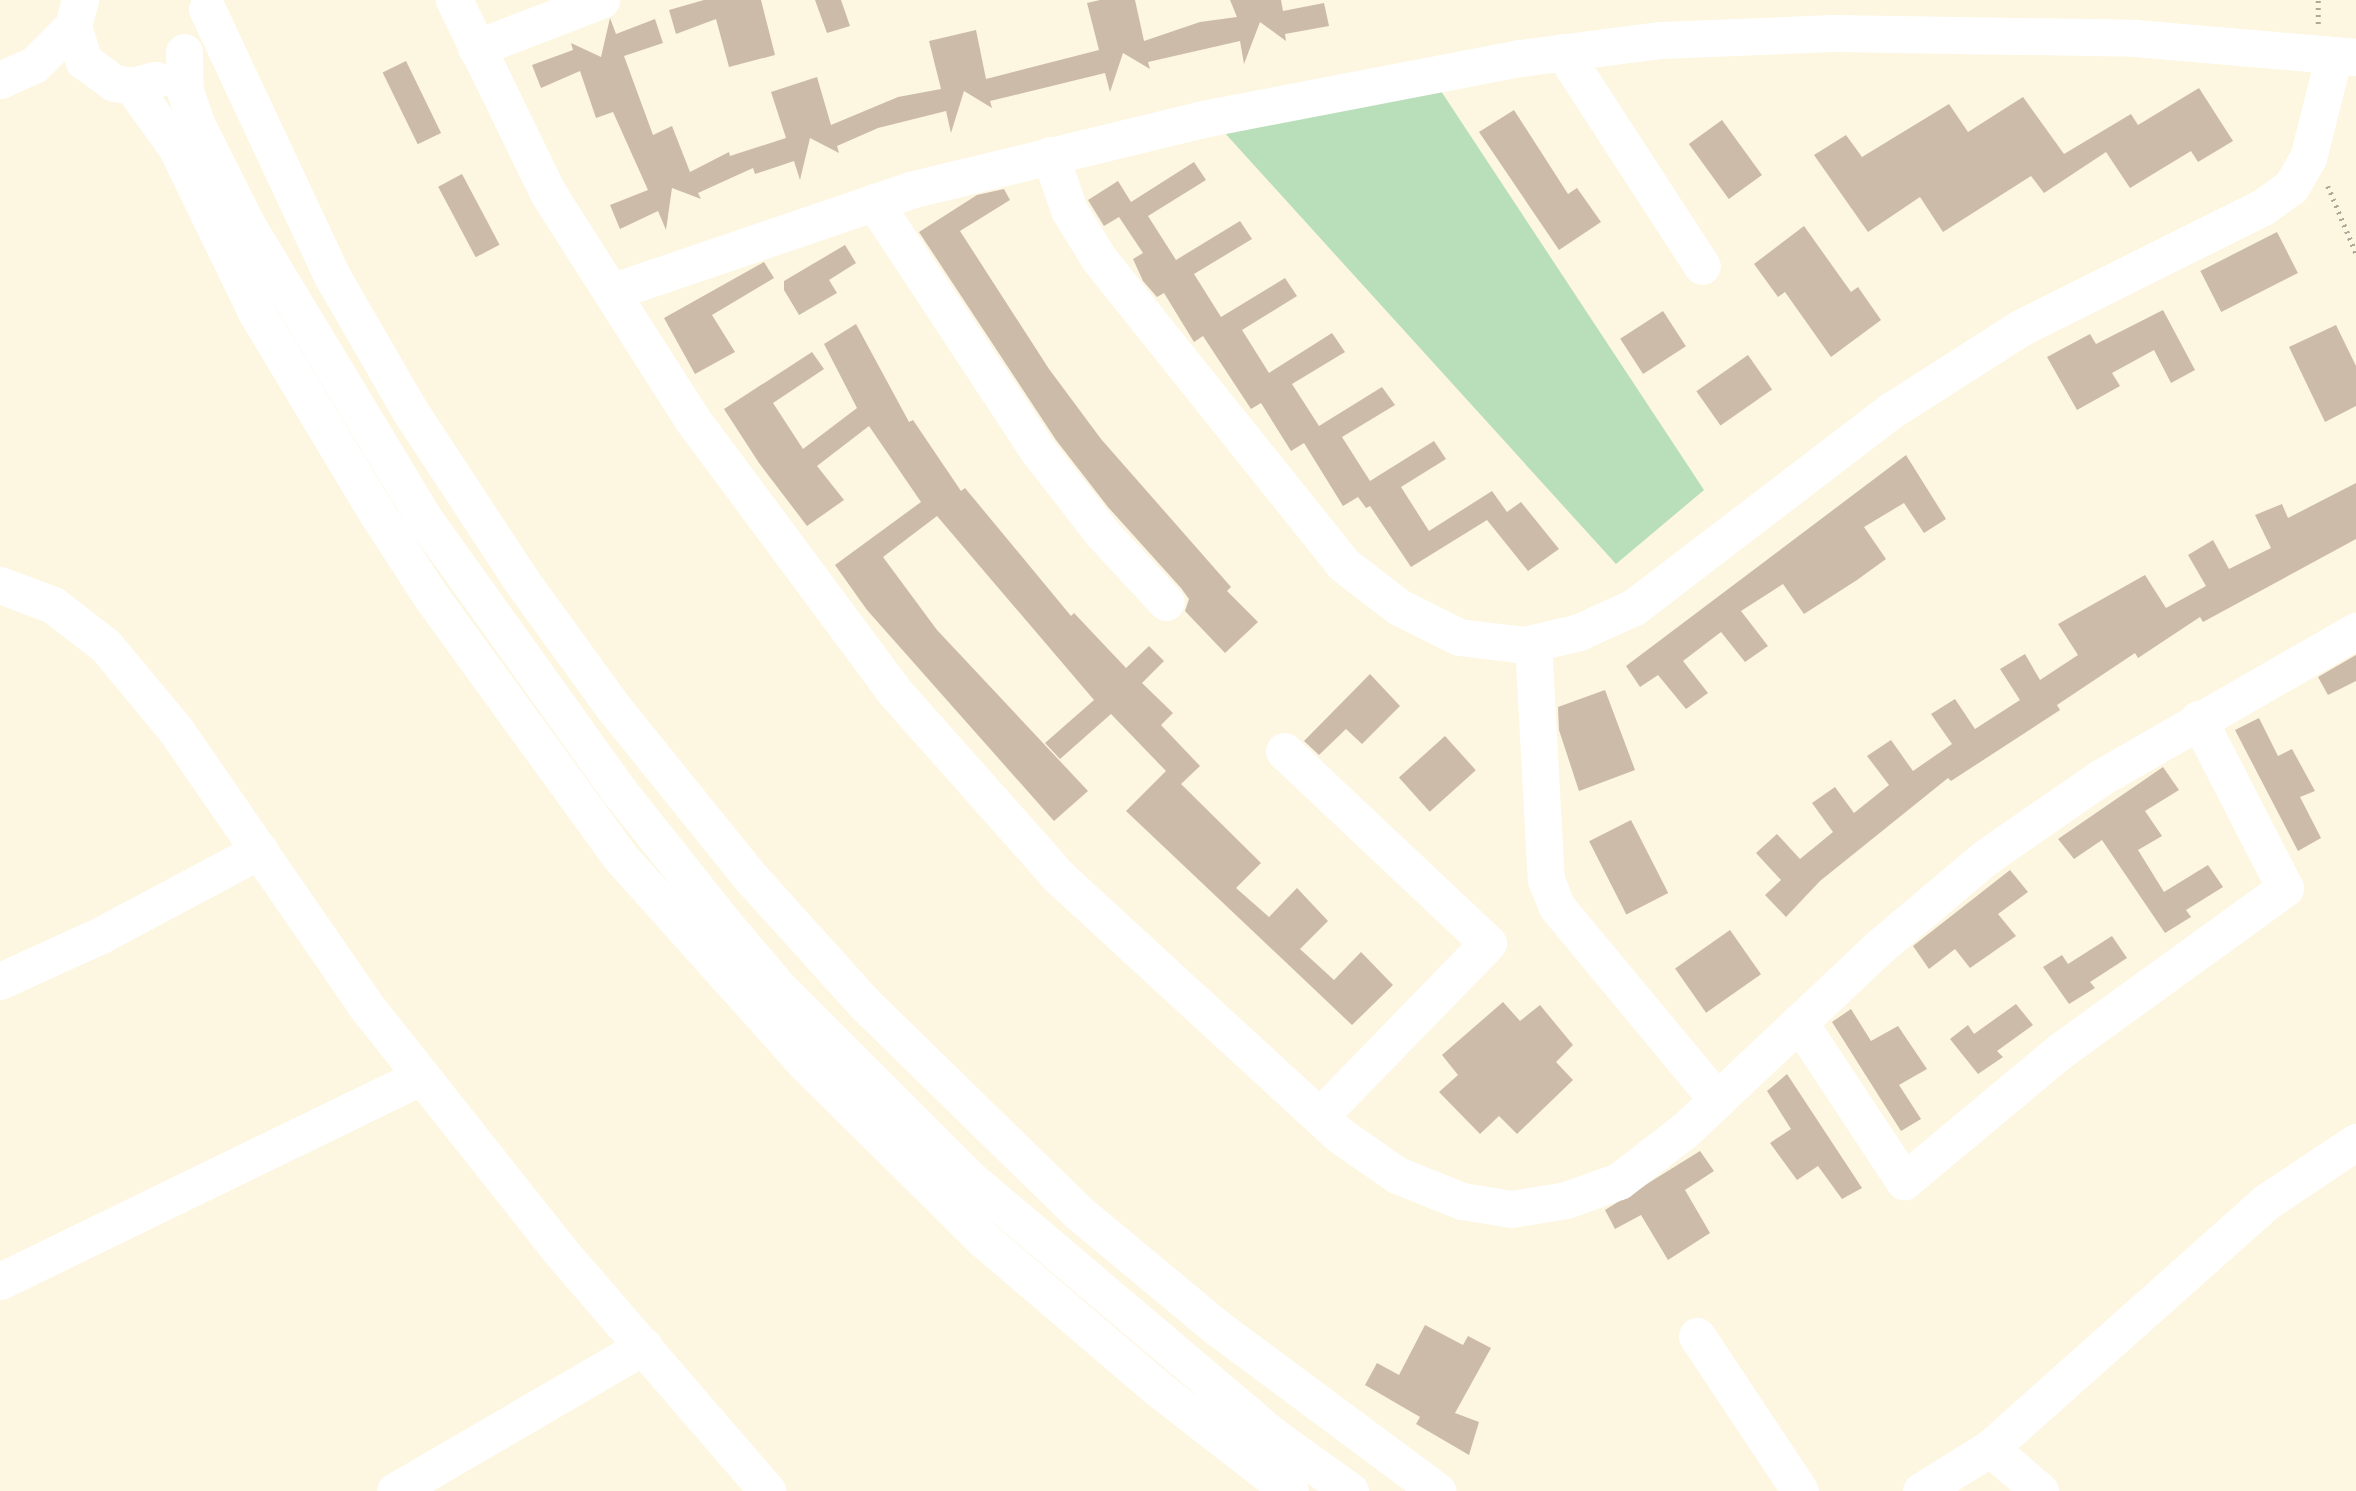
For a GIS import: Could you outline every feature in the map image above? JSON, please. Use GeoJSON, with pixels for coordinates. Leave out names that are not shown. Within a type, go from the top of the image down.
{"type":"FeatureCollection","features":[{"type":"Feature","properties":{"kind":"street"},"geometry":{"type":"LineString","coordinates":[[454,0],[548,193],[614,291],[692,419],[902,701],[1059,878],[1320,1116],[1397,1175],[1462,1201],[1511,1209],[1566,1200],[1619,1181],[1717,1100],[1799,1022],[1986,857],[2100,778],[2198,719],[2356,631]]}},
{"type":"Feature","properties":{"kind":"street"},"geometry":{"type":"LineString","coordinates":[[476,48],[601,0]]}},
{"type":"Feature","properties":{"kind":"street"},"geometry":{"type":"LineString","coordinates":[[0,79],[34,65],[78,7]]}},
{"type":"Feature","properties":{"kind":"street"},"geometry":{"type":"LineString","coordinates":[[78,7],[80,53],[97,74]]}},
{"type":"Feature","properties":{"kind":"street"},"geometry":{"type":"LineString","coordinates":[[132,86],[169,72],[196,20]]}},
{"type":"Feature","properties":{"kind":"street"},"geometry":{"type":"LineString","coordinates":[[196,20],[185,91],[196,123],[247,225],[425,520],[611,780],[780,989],[968,1177],[1272,1435],[1350,1491]]}},
{"type":"Feature","properties":{"kind":"street"},"geometry":{"type":"LineString","coordinates":[[196,20],[332,276],[410,411],[520,580],[613,707],[752,879],[865,1004],[1078,1212],[1219,1329],[1437,1491]]}},
{"type":"Feature","properties":{"kind":"street"},"geometry":{"type":"LineString","coordinates":[[614,291],[874,202],[1049,155],[1374,83],[1563,52],[1661,40],[1846,33],[2135,38],[2345,56],[2311,146],[2291,187],[2263,207],[2020,328],[1892,410],[1634,607],[1579,632],[1533,643],[1459,637],[1399,607],[1343,564],[1099,259],[1069,210],[1049,155]]}},
{"type":"Feature","properties":{"kind":"street"},"geometry":{"type":"LineString","coordinates":[[1563,52],[1702,267]]}},
{"type":"Feature","properties":{"kind":"street"},"geometry":{"type":"LineString","coordinates":[[34,65],[97,74],[132,86],[176,147],[256,312],[378,515],[432,598],[621,858],[805,1063],[984,1240],[1157,1388],[1290,1491]]}},
{"type":"Feature","properties":{"kind":"street"},"geometry":{"type":"LineString","coordinates":[[874,202],[1039,452],[1102,533],[1166,602]]}},
{"type":"Feature","properties":{"kind":"street"},"geometry":{"type":"LineString","coordinates":[[0,585],[53,606],[106,646],[175,729],[366,1006],[561,1252],[767,1491]]}},
{"type":"Feature","properties":{"kind":"street"},"geometry":{"type":"LineString","coordinates":[[1533,643],[1546,880],[1557,907],[1717,1100]]}},
{"type":"Feature","properties":{"kind":"street"},"geometry":{"type":"LineString","coordinates":[[1799,1022],[1904,1181],[2060,1051],[2285,888],[2198,719]]}},
{"type":"Feature","properties":{"kind":"street"},"geometry":{"type":"LineString","coordinates":[[1284,751],[1488,943],[1320,1116]]}},
{"type":"Feature","properties":{"kind":"street"},"geometry":{"type":"LineString","coordinates":[[0,981],[101,935],[260,850]]}},
{"type":"Feature","properties":{"kind":"street"},"geometry":{"type":"LineString","coordinates":[[0,1281],[422,1076]]}},
{"type":"Feature","properties":{"kind":"street"},"geometry":{"type":"LineString","coordinates":[[1922,1491],[1990,1448],[2266,1202],[2356,1142]]}},
{"type":"Feature","properties":{"kind":"street"},"geometry":{"type":"LineString","coordinates":[[1697,1336],[1800,1491]]}},
{"type":"Feature","properties":{"kind":"street"},"geometry":{"type":"LineString","coordinates":[[395,1491],[644,1346]]}},
{"type":"Feature","properties":{"kind":"street"},"geometry":{"type":"LineString","coordinates":[[1990,1448],[2040,1491]]}},
{"type":"Feature","properties":{"kind":"path"},"geometry":{"type":"LineString","coordinates":[[2311,146],[2356,253]]}},
{"type":"Feature","properties":{"kind":"green space"},"geometry":{"type":"Polygon","coordinates":[[[1435,82],[1704,490],[1616,564],[1213,120],[1435,82]]]}},
{"type":"Feature","properties":{"kind":"building"},"geometry":{"type":"Polygon","coordinates":[[[704,0],[761,0],[775,55],[729,67],[716,19],[676,34],[669,10],[704,0]]]}},
{"type":"Feature","properties":{"kind":"building"},"geometry":{"type":"Polygon","coordinates":[[[815,0],[841,0],[850,26],[827,33],[815,0]]]}},
{"type":"Feature","properties":{"kind":"building"},"geometry":{"type":"Polygon","coordinates":[[[1100,0],[1135,0],[1144,41],[1200,22],[1237,17],[1230,0],[1281,0],[1283,11],[1324,3],[1329,26],[1285,34],[1286,41],[1260,22],[1244,64],[1240,41],[1148,62],[1150,69],[1123,53],[1110,92],[1105,73],[990,101],[992,108],[964,91],[951,133],[946,111],[878,128],[837,146],[839,153],[810,138],[800,180],[794,161],[755,174],[753,168],[698,193],[701,199],[672,188],[666,230],[658,211],[620,229],[610,205],[648,190],[613,112],[596,118],[580,71],[541,88],[532,65],[573,50],[571,43],[601,57],[610,18],[616,34],[655,19],[663,43],[624,56],[653,135],[672,126],[690,172],[729,152],[730,156],[786,138],[771,92],[817,77],[831,125],[898,97],[941,89],[929,41],[976,30],[986,79],[1099,50],[1087,3],[1100,0]]]}},
{"type":"Feature","properties":{"kind":"building"},"geometry":{"type":"Polygon","coordinates":[[[406,61],[441,133],[418,144],[383,72],[406,61]]]}},
{"type":"Feature","properties":{"kind":"building"},"geometry":{"type":"Polygon","coordinates":[[[2199,88],[2233,141],[2198,162],[2191,151],[2130,188],[2106,152],[2044,193],[2031,176],[1943,232],[1920,197],[1868,232],[1814,155],[1846,135],[1862,157],[1949,104],[1968,132],[2023,97],[2064,154],[2131,114],[2138,125],[2199,88]]]}},
{"type":"Feature","properties":{"kind":"building"},"geometry":{"type":"Polygon","coordinates":[[[1514,110],[1568,194],[1577,188],[1601,222],[1559,250],[1479,132],[1514,110]]]}},
{"type":"Feature","properties":{"kind":"building"},"geometry":{"type":"Polygon","coordinates":[[[1722,120],[1762,175],[1729,199],[1689,144],[1722,120]]]}},
{"type":"Feature","properties":{"kind":"building"},"geometry":{"type":"Polygon","coordinates":[[[1194,162],[1206,180],[1148,216],[1176,260],[1240,221],[1252,239],[1194,274],[1221,317],[1285,278],[1297,296],[1242,330],[1269,373],[1332,333],[1345,352],[1292,384],[1319,426],[1382,387],[1395,405],[1342,437],[1370,481],[1434,441],[1446,459],[1401,487],[1429,531],[1492,491],[1507,512],[1521,502],[1559,549],[1528,571],[1487,520],[1411,567],[1370,506],[1366,508],[1358,497],[1343,506],[1304,443],[1291,451],[1261,403],[1251,409],[1203,336],[1194,342],[1164,293],[1157,297],[1143,281],[1133,259],[1143,253],[1119,217],[1104,226],[1088,200],[1118,181],[1131,202],[1194,162]]]}},
{"type":"Feature","properties":{"kind":"building"},"geometry":{"type":"Polygon","coordinates":[[[462,174],[500,245],[476,257],[438,187],[462,174]]]}},
{"type":"Feature","properties":{"kind":"building"},"geometry":{"type":"Polygon","coordinates":[[[1004,189],[1010,200],[960,231],[1049,369],[1101,439],[1231,587],[1227,591],[1258,622],[1225,653],[1185,611],[1189,599],[1181,588],[1108,507],[1056,440],[919,232],[977,195],[1004,189]]]}},
{"type":"Feature","properties":{"kind":"building"},"geometry":{"type":"Polygon","coordinates":[[[1804,226],[1851,292],[1858,287],[1881,320],[1831,357],[1785,292],[1778,297],[1754,264],[1804,226]]]}},
{"type":"Feature","properties":{"kind":"building"},"geometry":{"type":"Polygon","coordinates":[[[2277,232],[2298,273],[2221,312],[2200,271],[2277,232]]]}},
{"type":"Feature","properties":{"kind":"building"},"geometry":{"type":"Polygon","coordinates":[[[845,245],[856,263],[829,280],[837,293],[799,315],[784,290],[784,281],[845,245]]]}},
{"type":"Feature","properties":{"kind":"building"},"geometry":{"type":"Polygon","coordinates":[[[764,262],[774,278],[712,315],[735,352],[695,374],[664,318],[764,262]]]}},
{"type":"Feature","properties":{"kind":"building"},"geometry":{"type":"Polygon","coordinates":[[[2163,310],[2195,370],[2171,383],[2154,350],[2112,373],[2120,386],[2077,410],[2047,357],[2090,334],[2096,344],[2163,310]]]}},
{"type":"Feature","properties":{"kind":"building"},"geometry":{"type":"Polygon","coordinates":[[[1663,311],[1686,346],[1643,374],[1620,339],[1663,311]]]}},
{"type":"Feature","properties":{"kind":"building"},"geometry":{"type":"Polygon","coordinates":[[[856,324],[909,422],[913,420],[961,491],[965,488],[1071,616],[1074,613],[1126,668],[1149,646],[1164,661],[1142,683],[1173,713],[1161,725],[1200,766],[1181,784],[1261,863],[1236,888],[1269,917],[1297,888],[1328,921],[1300,949],[1334,980],[1361,952],[1393,985],[1352,1025],[1126,811],[1166,771],[1111,714],[1060,759],[1045,743],[1094,700],[937,516],[883,557],[937,630],[1088,791],[1054,821],[867,610],[835,565],[921,502],[869,426],[817,466],[844,500],[807,526],[759,463],[724,409],[812,352],[824,369],[773,403],[803,449],[857,408],[824,344],[856,324]]]}},
{"type":"Feature","properties":{"kind":"building"},"geometry":{"type":"Polygon","coordinates":[[[2336,325],[2356,366],[2356,406],[2325,422],[2289,347],[2336,325]]]}},
{"type":"Feature","properties":{"kind":"building"},"geometry":{"type":"Polygon","coordinates":[[[1748,355],[1772,389],[1720,426],[1696,391],[1748,355]]]}},
{"type":"Feature","properties":{"kind":"building"},"geometry":{"type":"Polygon","coordinates":[[[1906,455],[1946,519],[1924,533],[1904,503],[1864,527],[1886,559],[1857,580],[1804,614],[1783,584],[1741,611],[1768,646],[1745,662],[1721,632],[1683,661],[1708,693],[1686,709],[1658,675],[1640,687],[1626,666],[1906,455]]]}},
{"type":"Feature","properties":{"kind":"building"},"geometry":{"type":"Polygon","coordinates":[[[2356,483],[2356,539],[2203,622],[2200,617],[2138,658],[2135,653],[2057,705],[2060,710],[1951,781],[1948,778],[1820,881],[1786,917],[1765,895],[1781,880],[1756,853],[1777,834],[1800,859],[1833,832],[1812,803],[1835,787],[1854,813],[1889,785],[1867,756],[1891,740],[1913,771],[1952,744],[1931,714],[1955,699],[1975,729],[2020,700],[2000,669],[2025,654],[2040,680],[2078,655],[2058,624],[2145,575],[2166,608],[2206,586],[2188,555],[2213,540],[2229,569],[2271,548],[2255,515],[2282,504],[2288,518],[2356,483]]]}},
{"type":"Feature","properties":{"kind":"building"},"geometry":{"type":"Polygon","coordinates":[[[2356,655],[2356,681],[2328,695],[2318,677],[2356,655]]]}},
{"type":"Feature","properties":{"kind":"building"},"geometry":{"type":"Polygon","coordinates":[[[1370,674],[1400,706],[1362,744],[1346,729],[1319,755],[1304,741],[1370,674]]]}},
{"type":"Feature","properties":{"kind":"building"},"geometry":{"type":"Polygon","coordinates":[[[1605,690],[1635,770],[1579,791],[1559,730],[1558,707],[1605,690]]]}},
{"type":"Feature","properties":{"kind":"building"},"geometry":{"type":"Polygon","coordinates":[[[2259,718],[2278,756],[2292,749],[2315,791],[2300,797],[2321,838],[2298,851],[2235,730],[2259,718]]]}},
{"type":"Feature","properties":{"kind":"building"},"geometry":{"type":"Polygon","coordinates":[[[1445,736],[1476,770],[1430,812],[1399,777],[1445,736]]]}},
{"type":"Feature","properties":{"kind":"building"},"geometry":{"type":"Polygon","coordinates":[[[2163,767],[2179,790],[2145,811],[2162,836],[2138,850],[2164,892],[2208,865],[2223,887],[2186,910],[2191,917],[2165,933],[2102,840],[2074,859],[2058,839],[2163,767]]]}},
{"type":"Feature","properties":{"kind":"building"},"geometry":{"type":"Polygon","coordinates":[[[1631,820],[1668,893],[1626,914],[1589,841],[1631,820]]]}},
{"type":"Feature","properties":{"kind":"building"},"geometry":{"type":"Polygon","coordinates":[[[2010,870],[2028,892],[1998,914],[2016,936],[1970,968],[1955,949],[1929,969],[1913,946],[2010,870]]]}},
{"type":"Feature","properties":{"kind":"building"},"geometry":{"type":"Polygon","coordinates":[[[1730,930],[1761,974],[1706,1013],[1675,968],[1730,930]]]}},
{"type":"Feature","properties":{"kind":"building"},"geometry":{"type":"Polygon","coordinates":[[[2112,936],[2127,958],[2090,982],[2095,988],[2069,1004],[2043,967],[2062,955],[2068,964],[2112,936]]]}},
{"type":"Feature","properties":{"kind":"building"},"geometry":{"type":"Polygon","coordinates":[[[1503,1002],[1520,1021],[1540,1005],[1573,1045],[1556,1062],[1573,1080],[1517,1134],[1499,1116],[1480,1134],[1439,1092],[1458,1075],[1442,1055],[1503,1002]]]}},
{"type":"Feature","properties":{"kind":"building"},"geometry":{"type":"Polygon","coordinates":[[[2016,1004],[2033,1025],[1997,1051],[2003,1057],[1978,1074],[1950,1039],[1968,1025],[1974,1034],[2016,1004]]]}},
{"type":"Feature","properties":{"kind":"building"},"geometry":{"type":"Polygon","coordinates":[[[1851,1009],[1871,1041],[1898,1026],[1927,1069],[1899,1085],[1921,1119],[1901,1131],[1832,1022],[1851,1009]]]}},
{"type":"Feature","properties":{"kind":"building"},"geometry":{"type":"Polygon","coordinates":[[[1787,1074],[1862,1188],[1842,1199],[1818,1166],[1797,1180],[1770,1143],[1791,1129],[1767,1091],[1787,1074]]]}},
{"type":"Feature","properties":{"kind":"building"},"geometry":{"type":"Polygon","coordinates":[[[1700,1151],[1714,1171],[1685,1190],[1710,1233],[1668,1260],[1641,1215],[1615,1229],[1605,1210],[1700,1151]]]}},
{"type":"Feature","properties":{"kind":"building"},"geometry":{"type":"Polygon","coordinates":[[[1425,1325],[1463,1345],[1468,1336],[1491,1348],[1455,1413],[1479,1422],[1469,1455],[1416,1424],[1420,1417],[1365,1385],[1377,1363],[1399,1375],[1425,1325]]]}}]}
